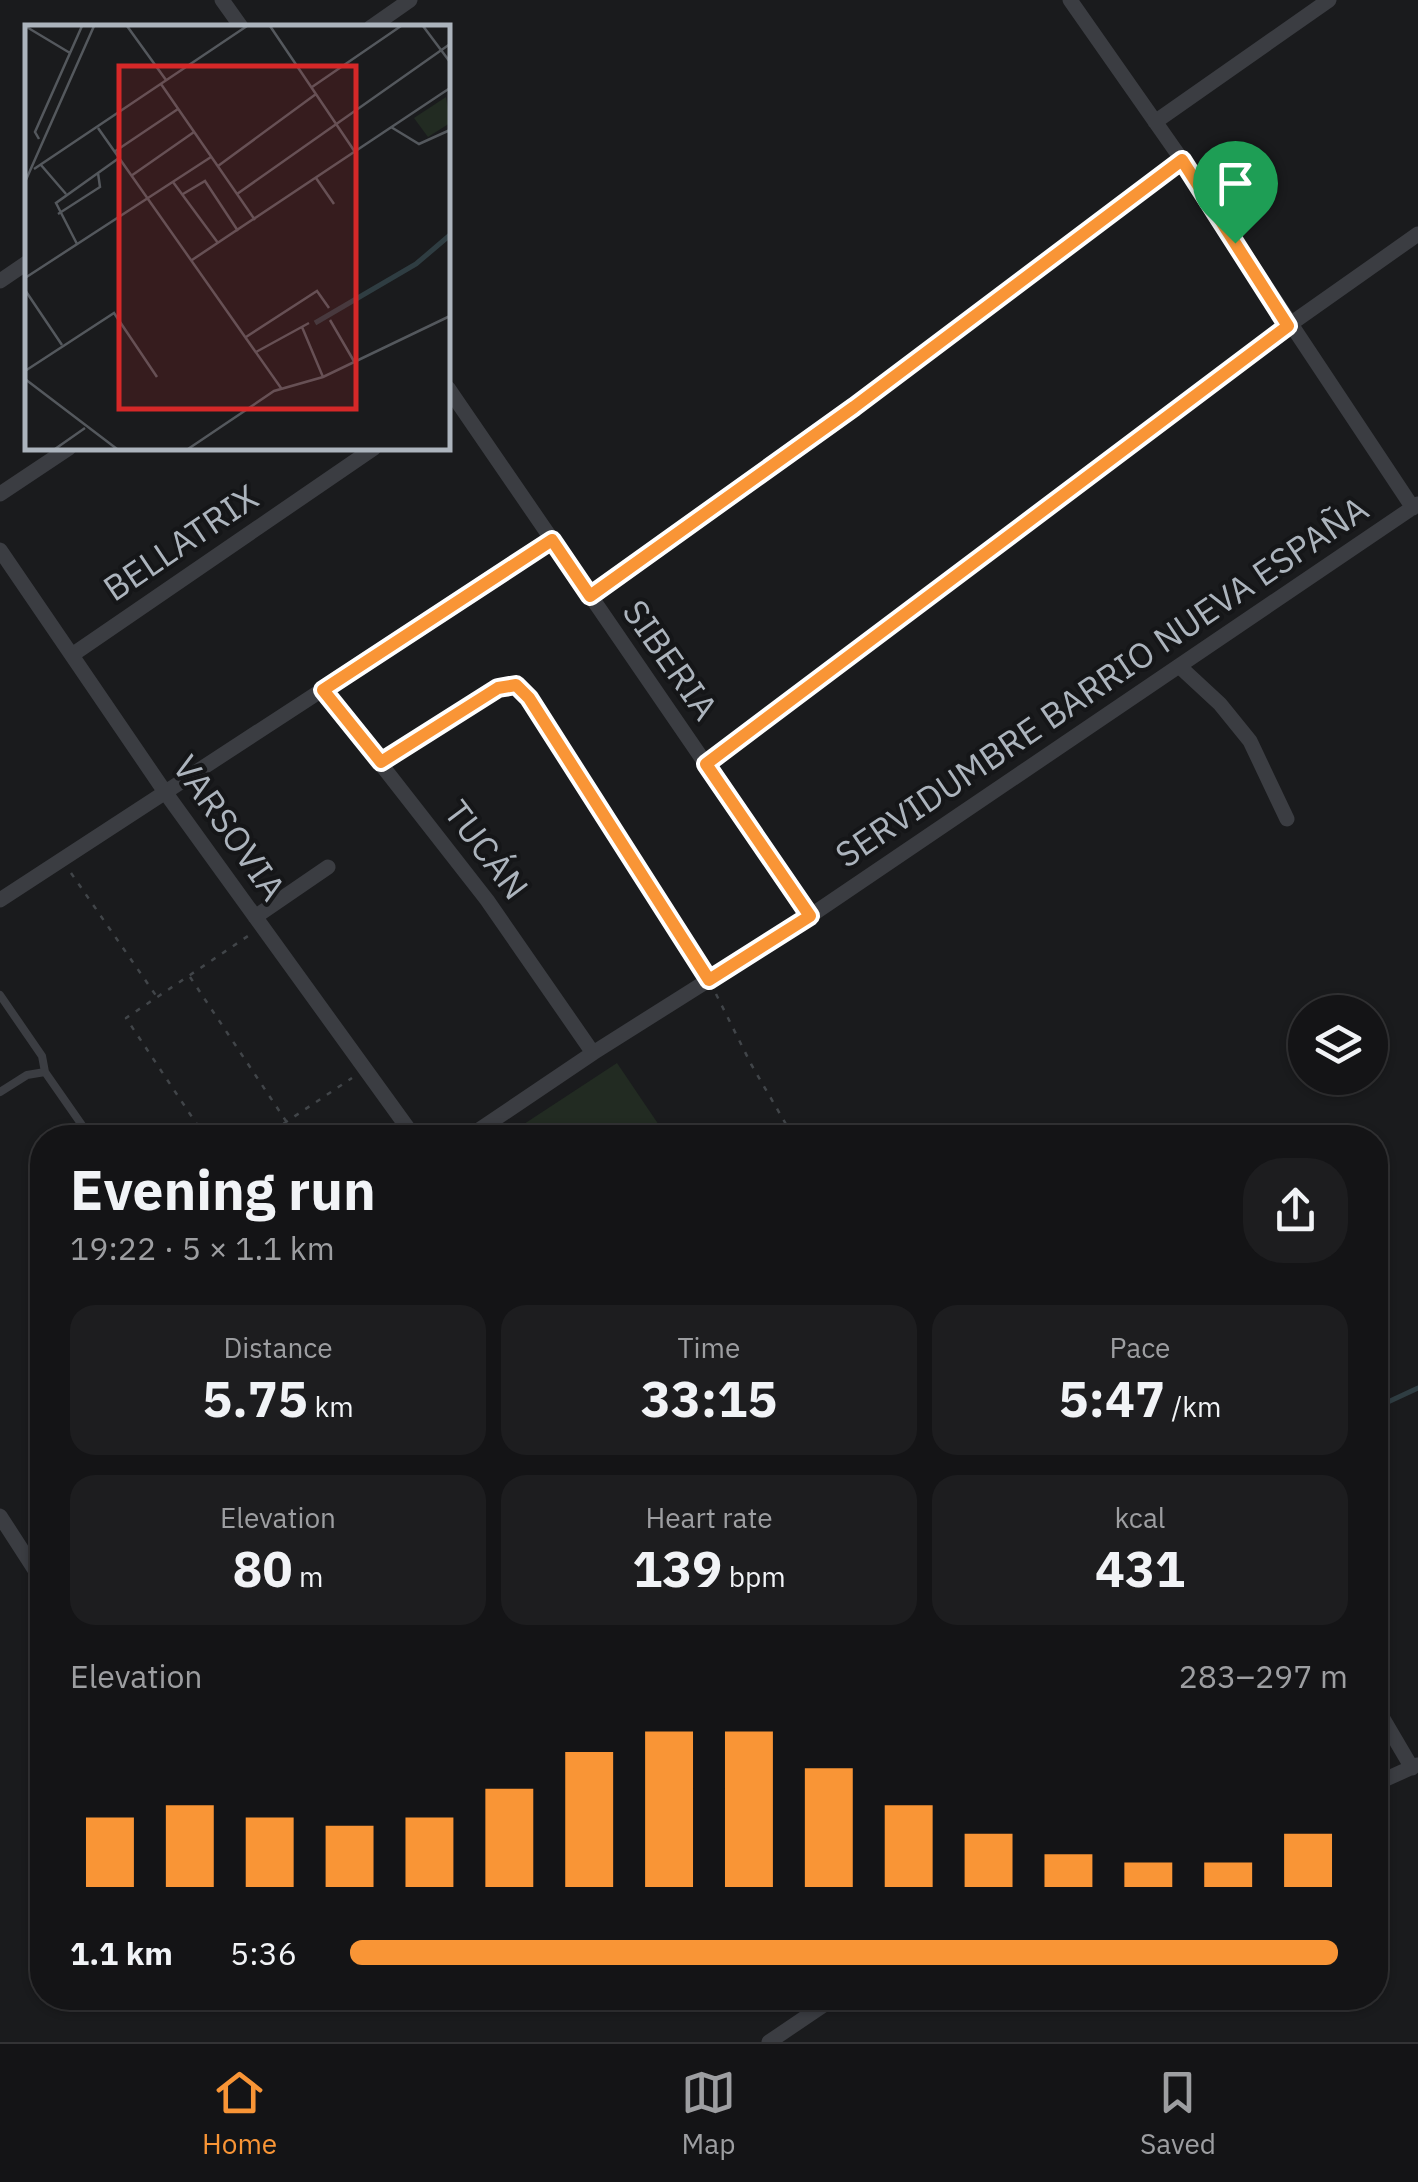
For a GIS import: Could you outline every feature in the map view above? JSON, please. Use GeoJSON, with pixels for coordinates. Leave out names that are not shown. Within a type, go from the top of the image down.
{"type":"FeatureCollection","features":[{"type":"Feature","properties":{"kind":"street"},"geometry":{"type":"LineString","coordinates":[[222,0],[240,25]]}},
{"type":"Feature","properties":{"kind":"street"},"geometry":{"type":"LineString","coordinates":[[374,25],[410,0]]}},
{"type":"Feature","properties":{"kind":"street"},"geometry":{"type":"LineString","coordinates":[[1070,0],[1182,160],[1288,326],[1415,506]]}},
{"type":"Feature","properties":{"kind":"street"},"geometry":{"type":"LineString","coordinates":[[1155,122],[1329,0]]}},
{"type":"Feature","properties":{"kind":"street"},"geometry":{"type":"LineString","coordinates":[[590,596],[854,407],[1182,160]]}},
{"type":"Feature","properties":{"kind":"street"},"geometry":{"type":"LineString","coordinates":[[706,764],[1288,326],[1418,234]]}},
{"type":"Feature","properties":{"kind":"street"},"geometry":{"type":"LineString","coordinates":[[0,281],[25,264]]}},
{"type":"Feature","properties":{"kind":"street","name":"SIBERIA"},"geometry":{"type":"LineString","coordinates":[[450,394],[810,916]]}},
{"type":"Feature","properties":{"kind":"street"},"geometry":{"type":"LineString","coordinates":[[0,494],[66,450]]}},
{"type":"Feature","properties":{"kind":"street","name":"BELLATRIX"},"geometry":{"type":"LineString","coordinates":[[72,655],[371,450]]}},
{"type":"Feature","properties":{"kind":"street","name":"SERVIDUMBRE BARRIO NUEVA ESPAÑA"},"geometry":{"type":"LineString","coordinates":[[486,1125],[810,916],[1415,506]]}},
{"type":"Feature","properties":{"kind":"street"},"geometry":{"type":"LineString","coordinates":[[0,900],[552,540]]}},
{"type":"Feature","properties":{"kind":"street","name":"VARSOVIA"},"geometry":{"type":"LineString","coordinates":[[0,550],[165,792],[406,1125]]}},
{"type":"Feature","properties":{"kind":"street"},"geometry":{"type":"LineString","coordinates":[[1178,666],[1220,704],[1250,741],[1288,819]]}},
{"type":"Feature","properties":{"kind":"street"},"geometry":{"type":"LineString","coordinates":[[381,762],[498,688],[516,685],[529,698],[709,980]]}},
{"type":"Feature","properties":{"kind":"street","name":"TUCÁN"},"geometry":{"type":"LineString","coordinates":[[323,690],[487,900],[593,1053]]}},
{"type":"Feature","properties":{"kind":"street"},"geometry":{"type":"LineString","coordinates":[[259,922],[328,866]]}},
{"type":"Feature","properties":{"kind":"street"},"geometry":{"type":"LineString","coordinates":[[0,1516],[30,1562]]}},
{"type":"Feature","properties":{"kind":"street"},"geometry":{"type":"LineString","coordinates":[[1388,1725],[1415,1766],[1388,1778]]}},
{"type":"Feature","properties":{"kind":"street"},"geometry":{"type":"LineString","coordinates":[[769,2042],[816,2010]]}},
{"type":"Feature","properties":{"kind":"lane"},"geometry":{"type":"LineString","coordinates":[[0,995],[42,1056],[45,1072],[82,1125]]}},
{"type":"Feature","properties":{"kind":"lane"},"geometry":{"type":"LineString","coordinates":[[0,1092],[26,1076],[45,1072]]}},
{"type":"Feature","properties":{"kind":"path"},"geometry":{"type":"LineString","coordinates":[[61,860],[157,997]]}},
{"type":"Feature","properties":{"kind":"path"},"geometry":{"type":"LineString","coordinates":[[197,1125],[126,1018],[190,976],[259,922]]}},
{"type":"Feature","properties":{"kind":"path"},"geometry":{"type":"LineString","coordinates":[[190,976],[286,1121]]}},
{"type":"Feature","properties":{"kind":"path"},"geometry":{"type":"LineString","coordinates":[[709,980],[750,1064],[786,1125]]}},
{"type":"Feature","properties":{"kind":"path"},"geometry":{"type":"LineString","coordinates":[[280,1125],[365,1069]]}},
{"type":"Feature","properties":{"kind":"shaded area"},"geometry":{"type":"Polygon","coordinates":[[[617,1063],[659,1125],[522,1125],[617,1063]]]}},
{"type":"Feature","properties":{"kind":"waterway"},"geometry":{"type":"LineString","coordinates":[[1388,1402],[1418,1388]]}},
{"type":"Feature","properties":{"kind":"route"},"geometry":{"type":"LineString","coordinates":[[1182,160],[1235,243],[1288,326],[706,764],[810,916],[709,980],[529,698],[516,685],[498,688],[381,762],[323,690],[552,540],[590,596],[854,407],[1182,160]]}}]}
